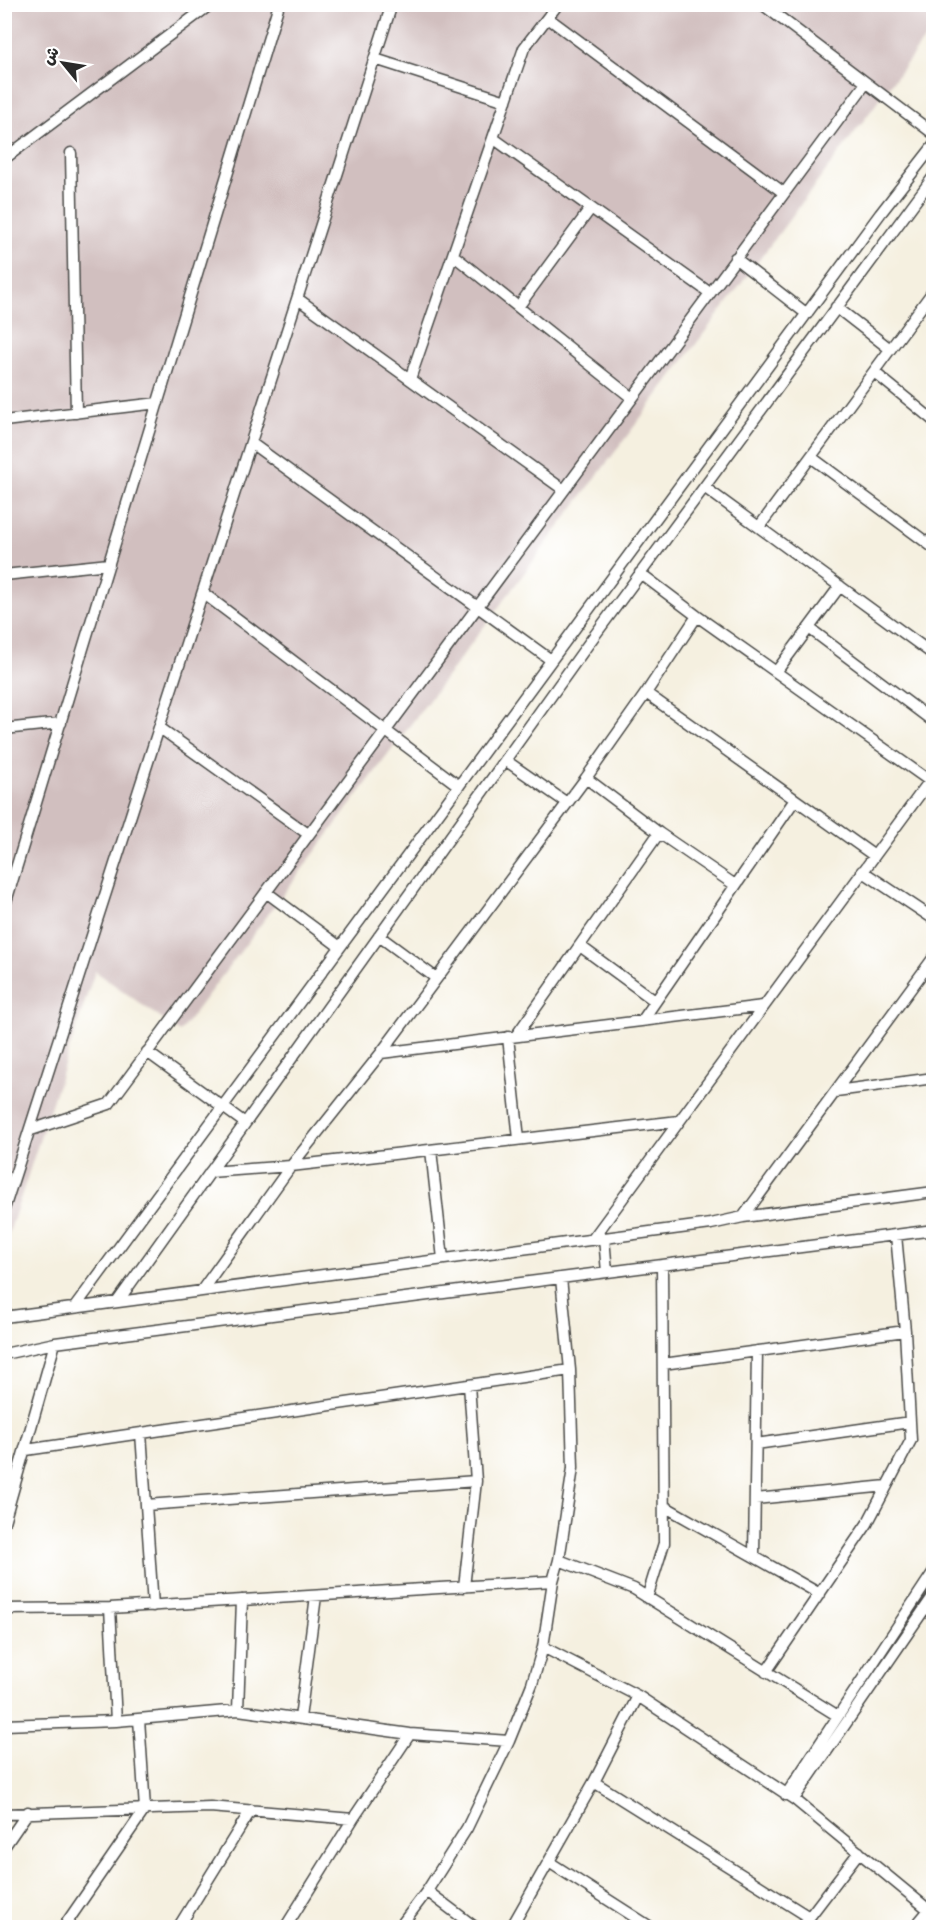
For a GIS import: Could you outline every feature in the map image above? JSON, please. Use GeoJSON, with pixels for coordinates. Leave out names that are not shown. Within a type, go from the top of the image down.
{"type":"FeatureCollection","features":[{"type":"Feature","properties":{"kind":"street"},"geometry":{"type":"LineString","coordinates":[[4,159],[211,4]]}},
{"type":"Feature","properties":{"kind":"street"},"geometry":{"type":"LineString","coordinates":[[4,908],[10,874],[61,723],[279,4]]}},
{"type":"Feature","properties":{"kind":"street"},"geometry":{"type":"LineString","coordinates":[[4,1209],[392,4]]}},
{"type":"Feature","properties":{"kind":"street"},"geometry":{"type":"LineString","coordinates":[[410,379],[524,48],[558,4]]}},
{"type":"Feature","properties":{"kind":"street"},"geometry":{"type":"LineString","coordinates":[[762,4],[933,134]]}},
{"type":"Feature","properties":{"kind":"street"},"geometry":{"type":"LineString","coordinates":[[548,18],[784,193]]}},
{"type":"Feature","properties":{"kind":"street"},"geometry":{"type":"LineString","coordinates":[[375,59],[506,101]]}},
{"type":"Feature","properties":{"kind":"street"},"geometry":{"type":"LineString","coordinates":[[31,1130],[109,1104],[866,83]]}},
{"type":"Feature","properties":{"kind":"street"},"geometry":{"type":"LineString","coordinates":[[493,138],[710,293]]}},
{"type":"Feature","properties":{"kind":"street"},"geometry":{"type":"LineString","coordinates":[[75,1307],[933,146]]}},
{"type":"Feature","properties":{"kind":"street"},"geometry":{"type":"LineString","coordinates":[[71,153],[76,413]]}},
{"type":"Feature","properties":{"kind":"street"},"geometry":{"type":"LineString","coordinates":[[118,1301],[640,573],[933,176]]}},
{"type":"Feature","properties":{"kind":"street"},"geometry":{"type":"LineString","coordinates":[[518,308],[591,208]]}},
{"type":"Feature","properties":{"kind":"street"},"geometry":{"type":"LineString","coordinates":[[453,255],[632,398]]}},
{"type":"Feature","properties":{"kind":"street"},"geometry":{"type":"LineString","coordinates":[[735,258],[807,314]]}},
{"type":"Feature","properties":{"kind":"street"},"geometry":{"type":"LineString","coordinates":[[759,527],[933,291]]}},
{"type":"Feature","properties":{"kind":"street"},"geometry":{"type":"LineString","coordinates":[[298,299],[564,490]]}},
{"type":"Feature","properties":{"kind":"street"},"geometry":{"type":"LineString","coordinates":[[836,308],[890,349]]}},
{"type":"Feature","properties":{"kind":"street"},"geometry":{"type":"LineString","coordinates":[[874,372],[933,421]]}},
{"type":"Feature","properties":{"kind":"street"},"geometry":{"type":"LineString","coordinates":[[4,421],[158,403]]}},
{"type":"Feature","properties":{"kind":"street"},"geometry":{"type":"LineString","coordinates":[[251,444],[551,660]]}},
{"type":"Feature","properties":{"kind":"street"},"geometry":{"type":"LineString","coordinates":[[811,457],[933,548]]}},
{"type":"Feature","properties":{"kind":"street"},"geometry":{"type":"LineString","coordinates":[[704,487],[933,655]]}},
{"type":"Feature","properties":{"kind":"street"},"geometry":{"type":"LineString","coordinates":[[4,575],[109,564]]}},
{"type":"Feature","properties":{"kind":"street"},"geometry":{"type":"LineString","coordinates":[[607,1272],[598,1239],[679,1121],[873,855],[932,780],[697,616],[640,573]]}},
{"type":"Feature","properties":{"kind":"street"},"geometry":{"type":"LineString","coordinates":[[776,672],[840,586]]}},
{"type":"Feature","properties":{"kind":"street"},"geometry":{"type":"LineString","coordinates":[[203,593],[459,786]]}},
{"type":"Feature","properties":{"kind":"street"},"geometry":{"type":"LineString","coordinates":[[202,1290],[291,1166],[381,1053],[586,778],[697,616]]}},
{"type":"Feature","properties":{"kind":"street"},"geometry":{"type":"LineString","coordinates":[[809,628],[933,722]]}},
{"type":"Feature","properties":{"kind":"street"},"geometry":{"type":"LineString","coordinates":[[646,693],[794,801],[873,855]]}},
{"type":"Feature","properties":{"kind":"street"},"geometry":{"type":"LineString","coordinates":[[4,729],[61,723]]}},
{"type":"Feature","properties":{"kind":"street"},"geometry":{"type":"LineString","coordinates":[[160,728],[308,834]]}},
{"type":"Feature","properties":{"kind":"street"},"geometry":{"type":"LineString","coordinates":[[505,760],[567,803]]}},
{"type":"Feature","properties":{"kind":"street"},"geometry":{"type":"LineString","coordinates":[[586,778],[659,833],[735,885]]}},
{"type":"Feature","properties":{"kind":"street"},"geometry":{"type":"LineString","coordinates":[[642,1021],[794,801]]}},
{"type":"Feature","properties":{"kind":"street"},"geometry":{"type":"LineString","coordinates":[[519,1139],[512,1036],[580,946],[659,833]]}},
{"type":"Feature","properties":{"kind":"street"},"geometry":{"type":"LineString","coordinates":[[862,871],[933,919]]}},
{"type":"Feature","properties":{"kind":"street"},"geometry":{"type":"LineString","coordinates":[[266,892],[340,947]]}},
{"type":"Feature","properties":{"kind":"street"},"geometry":{"type":"LineString","coordinates":[[379,936],[436,978]]}},
{"type":"Feature","properties":{"kind":"street"},"geometry":{"type":"LineString","coordinates":[[580,946],[656,1001]]}},
{"type":"Feature","properties":{"kind":"street"},"geometry":{"type":"LineString","coordinates":[[743,1217],[933,957]]}},
{"type":"Feature","properties":{"kind":"street"},"geometry":{"type":"LineString","coordinates":[[381,1053],[763,1006]]}},
{"type":"Feature","properties":{"kind":"street"},"geometry":{"type":"LineString","coordinates":[[147,1052],[245,1123]]}},
{"type":"Feature","properties":{"kind":"street"},"geometry":{"type":"LineString","coordinates":[[836,1091],[933,1078]]}},
{"type":"Feature","properties":{"kind":"street"},"geometry":{"type":"LineString","coordinates":[[210,1172],[291,1166],[679,1121]]}},
{"type":"Feature","properties":{"kind":"street"},"geometry":{"type":"LineString","coordinates":[[431,1150],[443,1259]]}},
{"type":"Feature","properties":{"kind":"street"},"geometry":{"type":"LineString","coordinates":[[4,1317],[711,1224],[743,1217],[933,1192]]}},
{"type":"Feature","properties":{"kind":"street"},"geometry":{"type":"LineString","coordinates":[[4,1354],[55,1343],[933,1230]]}},
{"type":"Feature","properties":{"kind":"street"},"geometry":{"type":"LineString","coordinates":[[766,1672],[867,1524],[911,1440],[905,1331],[896,1235]]}},
{"type":"Feature","properties":{"kind":"street"},"geometry":{"type":"LineString","coordinates":[[647,1598],[664,1543],[662,1265]]}},
{"type":"Feature","properties":{"kind":"street"},"geometry":{"type":"LineString","coordinates":[[399,1928],[427,1891],[467,1828],[509,1742],[532,1684],[543,1647],[553,1581],[560,1560],[573,1468],[570,1370],[561,1278]]}},
{"type":"Feature","properties":{"kind":"street"},"geometry":{"type":"LineString","coordinates":[[663,1364],[905,1331]]}},
{"type":"Feature","properties":{"kind":"street"},"geometry":{"type":"LineString","coordinates":[[4,1522],[55,1343]]}},
{"type":"Feature","properties":{"kind":"street"},"geometry":{"type":"LineString","coordinates":[[754,1556],[757,1351]]}},
{"type":"Feature","properties":{"kind":"street"},"geometry":{"type":"LineString","coordinates":[[26,1450],[570,1370]]}},
{"type":"Feature","properties":{"kind":"street"},"geometry":{"type":"LineString","coordinates":[[464,1587],[476,1481],[469,1385]]}},
{"type":"Feature","properties":{"kind":"street"},"geometry":{"type":"LineString","coordinates":[[756,1444],[910,1422]]}},
{"type":"Feature","properties":{"kind":"street"},"geometry":{"type":"LineString","coordinates":[[141,1433],[153,1606]]}},
{"type":"Feature","properties":{"kind":"street"},"geometry":{"type":"LineString","coordinates":[[146,1505],[476,1481]]}},
{"type":"Feature","properties":{"kind":"street"},"geometry":{"type":"LineString","coordinates":[[755,1499],[887,1486]]}},
{"type":"Feature","properties":{"kind":"street"},"geometry":{"type":"LineString","coordinates":[[664,1506],[820,1594]]}},
{"type":"Feature","properties":{"kind":"street"},"geometry":{"type":"LineString","coordinates":[[560,1560],[634,1589],[838,1716]]}},
{"type":"Feature","properties":{"kind":"street"},"geometry":{"type":"LineString","coordinates":[[790,1797],[838,1716],[933,1571]]}},
{"type":"Feature","properties":{"kind":"street"},"geometry":{"type":"LineString","coordinates":[[4,1609],[153,1606],[553,1581]]}},
{"type":"Feature","properties":{"kind":"street"},"geometry":{"type":"LineString","coordinates":[[790,1797],[933,1595]]}},
{"type":"Feature","properties":{"kind":"street"},"geometry":{"type":"LineString","coordinates":[[300,1718],[316,1596]]}},
{"type":"Feature","properties":{"kind":"street"},"geometry":{"type":"LineString","coordinates":[[238,1710],[242,1600]]}},
{"type":"Feature","properties":{"kind":"street"},"geometry":{"type":"LineString","coordinates":[[911,1605],[933,1618]]}},
{"type":"Feature","properties":{"kind":"street"},"geometry":{"type":"LineString","coordinates":[[110,1608],[116,1721]]}},
{"type":"Feature","properties":{"kind":"street"},"geometry":{"type":"LineString","coordinates":[[543,1647],[638,1696],[790,1797],[931,1907],[914,1928]]}},
{"type":"Feature","properties":{"kind":"street"},"geometry":{"type":"LineString","coordinates":[[511,1928],[594,1782],[638,1696]]}},
{"type":"Feature","properties":{"kind":"street"},"geometry":{"type":"LineString","coordinates":[[4,1725],[116,1721],[238,1710],[410,1734],[509,1742]]}},
{"type":"Feature","properties":{"kind":"street"},"geometry":{"type":"LineString","coordinates":[[63,1928],[145,1809],[139,1719]]}},
{"type":"Feature","properties":{"kind":"street"},"geometry":{"type":"LineString","coordinates":[[285,1928],[353,1819],[410,1734]]}},
{"type":"Feature","properties":{"kind":"street"},"geometry":{"type":"LineString","coordinates":[[594,1782],[809,1917]]}},
{"type":"Feature","properties":{"kind":"street"},"geometry":{"type":"LineString","coordinates":[[4,1814],[210,1807],[353,1819]]}},
{"type":"Feature","properties":{"kind":"street"},"geometry":{"type":"LineString","coordinates":[[178,1928],[251,1810]]}},
{"type":"Feature","properties":{"kind":"street"},"geometry":{"type":"LineString","coordinates":[[4,1847],[28,1812]]}},
{"type":"Feature","properties":{"kind":"street"},"geometry":{"type":"LineString","coordinates":[[801,1928],[859,1852]]}},
{"type":"Feature","properties":{"kind":"street"},"geometry":{"type":"LineString","coordinates":[[549,1862],[652,1928]]}},
{"type":"Feature","properties":{"kind":"street"},"geometry":{"type":"LineString","coordinates":[[427,1891],[476,1928]]}},
{"type":"Feature","properties":{"kind":"shaded area"},"geometry":{"type":"Polygon","coordinates":[[[5,5],[933,5],[933,28],[180,1032],[95,971],[5,1245],[5,5]]]}}]}
